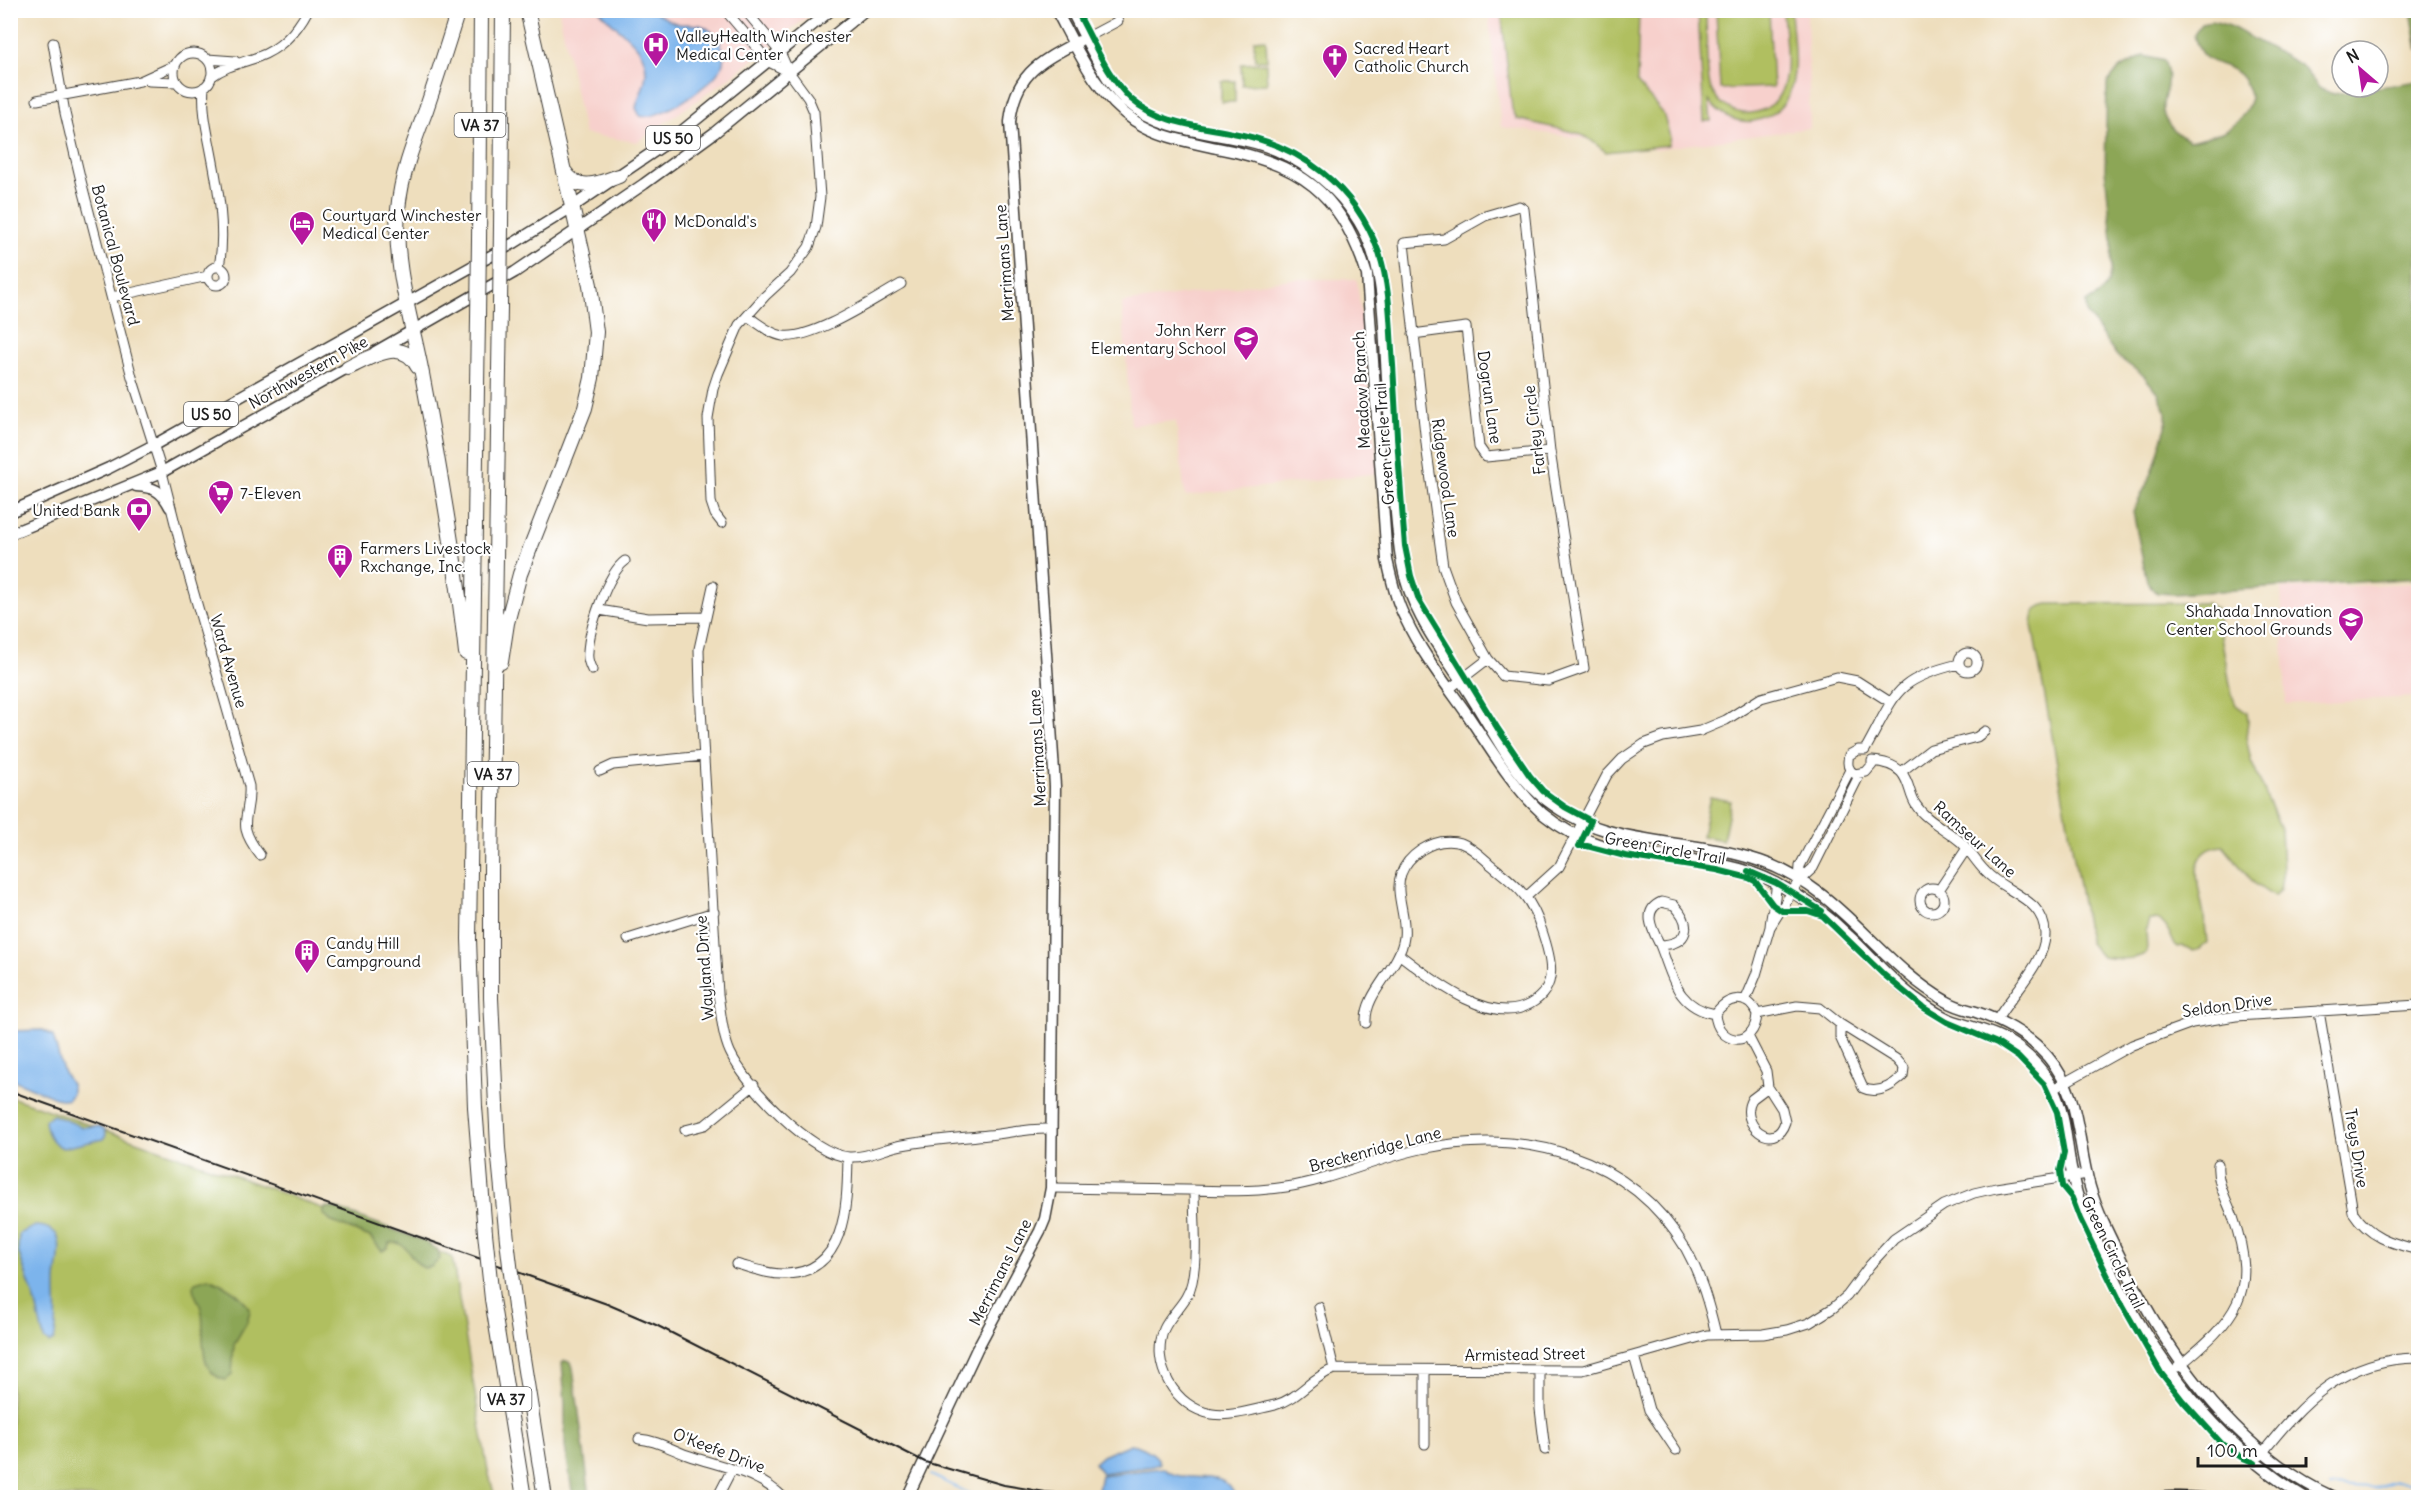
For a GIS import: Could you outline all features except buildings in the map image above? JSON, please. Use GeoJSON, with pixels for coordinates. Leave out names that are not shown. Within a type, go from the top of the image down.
{"type":"FeatureCollection","features":[{"type":"Feature","properties":{"kind":"highway"},"geometry":{"type":"LineString","coordinates":[[458,10],[402,182],[397,237],[405,305],[414,330],[457,576],[469,692],[471,773]]}},
{"type":"Feature","properties":{"kind":"highway","name":"VA 37"},"geometry":{"type":"LineString","coordinates":[[481,10],[469,892],[471,1023],[477,1147],[492,1299],[524,1497]]}},
{"type":"Feature","properties":{"kind":"highway","name":"VA 37"},"geometry":{"type":"LineString","coordinates":[[502,10],[491,998],[498,1148],[507,1240],[515,1307],[545,1497]]}},
{"type":"Feature","properties":{"kind":"highway"},"geometry":{"type":"LineString","coordinates":[[493,777],[500,668],[514,597],[535,534],[578,427],[592,378],[596,332],[590,285],[527,10]]}},
{"type":"Feature","properties":{"kind":"highway"},"geometry":{"type":"LineString","coordinates":[[562,165],[573,182],[584,185],[619,176]]}},
{"type":"Feature","properties":{"kind":"highway"},"geometry":{"type":"LineString","coordinates":[[348,368],[380,353],[395,350],[412,357],[423,380]]}},
{"type":"Feature","properties":{"kind":"main road","name":"US 50"},"geometry":{"type":"LineString","coordinates":[[572,207],[671,140],[831,10]]}},
{"type":"Feature","properties":{"kind":"main road","name":"US 50"},"geometry":{"type":"LineString","coordinates":[[578,230],[664,170],[865,10]]}},
{"type":"Feature","properties":{"kind":"main road","name":"Meadow Branch"},"geometry":{"type":"LineString","coordinates":[[1056,10],[1104,93],[1136,122],[1154,131],[1187,142],[1253,155],[1278,164],[1312,185],[1333,205],[1348,226],[1360,250],[1367,275],[1387,560],[1396,596],[1406,622],[1517,787],[1545,816],[1577,836],[1613,848],[1739,868],[1776,882],[1830,918],[1912,996],[1949,1019],[1995,1034],[2019,1048],[2039,1068],[2053,1089],[2064,1117],[2073,1176],[2080,1204],[2121,1291],[2143,1330],[2171,1372],[2213,1423],[2271,1476],[2306,1497]]}},
{"type":"Feature","properties":{"kind":"main road","name":"Meadow Branch"},"geometry":{"type":"LineString","coordinates":[[1071,10],[1113,87],[1126,101],[1162,123],[1254,143],[1278,151],[1310,170],[1328,185],[1362,227],[1378,270],[1383,308],[1391,457],[1400,551],[1407,586],[1420,615],[1509,756],[1533,789],[1555,807],[1582,823],[1614,834],[1724,851],[1784,870],[1839,908],[1913,980],[1950,1004],[1996,1020],[2021,1033],[2037,1046],[2065,1082],[2078,1119],[2086,1174],[2099,1213],[2137,1292],[2182,1364],[2218,1408],[2264,1452],[2306,1482],[2336,1497]]}},
{"type":"Feature","properties":{"kind":"main road","name":"Merrimans Lane"},"geometry":{"type":"LineString","coordinates":[[906,1497],[944,1422],[977,1349],[1040,1231],[1045,1219],[1051,1188],[1055,786],[1010,122],[1016,94],[1031,70],[1051,56],[1086,38]]}},
{"type":"Feature","properties":{"kind":"main road","name":"Northwestern Pike"},"geometry":{"type":"LineString","coordinates":[[10,512],[96,474],[154,445],[514,243],[572,207]]}},
{"type":"Feature","properties":{"kind":"main road","name":"Northwestern Pike"},"geometry":{"type":"LineString","coordinates":[[10,534],[162,472],[486,289],[578,230]]}},
{"type":"Feature","properties":{"kind":"main road"},"geometry":{"type":"LineString","coordinates":[[130,486],[150,487],[157,490],[164,495],[170,507]]}},
{"type":"Feature","properties":{"kind":"street"},"geometry":{"type":"LineString","coordinates":[[219,267],[222,238],[217,191],[205,121],[204,87],[211,77],[227,67],[262,55],[280,45],[296,29],[308,10]]}},
{"type":"Feature","properties":{"kind":"street"},"geometry":{"type":"LineString","coordinates":[[725,10],[769,62],[789,72]]}},
{"type":"Feature","properties":{"kind":"street"},"geometry":{"type":"LineString","coordinates":[[722,523],[715,514],[711,502],[708,418],[718,374],[734,334],[747,316],[800,261],[812,239],[819,212],[819,166],[814,112],[808,98],[789,72],[780,52],[745,10]]}},
{"type":"Feature","properties":{"kind":"street","name":"Merrimans Lane"},"geometry":{"type":"LineString","coordinates":[[1086,38],[1118,21]]}},
{"type":"Feature","properties":{"kind":"street","name":"Botanical Boulevard"},"geometry":{"type":"LineString","coordinates":[[53,43],[78,170],[132,377],[162,472]]}},
{"type":"Feature","properties":{"kind":"street"},"geometry":{"type":"LineString","coordinates":[[140,81],[175,65],[189,54],[196,54],[217,62],[246,60]]}},
{"type":"Feature","properties":{"kind":"street"},"geometry":{"type":"LineString","coordinates":[[207,59],[211,77]]}},
{"type":"Feature","properties":{"kind":"street"},"geometry":{"type":"LineString","coordinates":[[175,65],[177,82]]}},
{"type":"Feature","properties":{"kind":"street"},"geometry":{"type":"LineString","coordinates":[[37,100],[140,81],[177,82],[189,90],[205,121]]}},
{"type":"Feature","properties":{"kind":"street"},"geometry":{"type":"LineString","coordinates":[[189,90],[204,87]]}},
{"type":"Feature","properties":{"kind":"street","name":"Farley Circle"},"geometry":{"type":"LineString","coordinates":[[1404,243],[1444,239],[1485,216],[1519,206],[1524,209],[1550,451],[1584,668],[1548,681],[1514,678],[1503,676],[1488,658]]}},
{"type":"Feature","properties":{"kind":"street","name":"Ridgewood Lane"},"geometry":{"type":"LineString","coordinates":[[1404,243],[1427,452],[1443,566],[1456,602],[1488,658]]}},
{"type":"Feature","properties":{"kind":"street"},"geometry":{"type":"LineString","coordinates":[[208,276],[211,270],[219,267]]}},
{"type":"Feature","properties":{"kind":"street"},"geometry":{"type":"LineString","coordinates":[[208,276],[213,284],[224,282],[226,273],[219,267]]}},
{"type":"Feature","properties":{"kind":"street"},"geometry":{"type":"LineString","coordinates":[[112,297],[208,276]]}},
{"type":"Feature","properties":{"kind":"street"},"geometry":{"type":"LineString","coordinates":[[747,316],[778,334],[799,335],[816,330],[901,284]]}},
{"type":"Feature","properties":{"kind":"street","name":"Dogrun Lane"},"geometry":{"type":"LineString","coordinates":[[1413,334],[1466,327],[1479,447],[1482,454],[1486,457],[1550,451]]}},
{"type":"Feature","properties":{"kind":"street","name":"Ward Avenue"},"geometry":{"type":"LineString","coordinates":[[162,472],[249,786],[244,821],[246,831],[260,855]]}},
{"type":"Feature","properties":{"kind":"street"},"geometry":{"type":"LineString","coordinates":[[592,670],[588,650],[599,610],[611,577],[625,561]]}},
{"type":"Feature","properties":{"kind":"street","name":"Wayland Drive"},"geometry":{"type":"LineString","coordinates":[[713,586],[705,617],[699,667],[718,994],[726,1042],[736,1062],[777,1112],[801,1134],[822,1149],[848,1157],[864,1156],[900,1145],[947,1138],[1036,1129],[1051,1130]]}},
{"type":"Feature","properties":{"kind":"street"},"geometry":{"type":"LineString","coordinates":[[599,610],[639,618],[705,617]]}},
{"type":"Feature","properties":{"kind":"street"},"geometry":{"type":"LineString","coordinates":[[1449,689],[1462,681],[1488,658]]}},
{"type":"Feature","properties":{"kind":"street"},"geometry":{"type":"LineString","coordinates":[[1865,750],[1890,702],[1913,679],[1932,670],[1959,664]]}},
{"type":"Feature","properties":{"kind":"street"},"geometry":{"type":"LineString","coordinates":[[1526,897],[1559,867],[1607,775],[1622,759],[1644,744],[1662,737],[1700,731],[1725,720],[1761,698],[1837,676],[1857,681],[1890,702]]}},
{"type":"Feature","properties":{"kind":"street"},"geometry":{"type":"LineString","coordinates":[[1865,750],[1872,761],[1889,764],[1901,772],[1931,749],[1977,737],[1985,731]]}},
{"type":"Feature","properties":{"kind":"street"},"geometry":{"type":"LineString","coordinates":[[1799,881],[1800,866],[1850,770],[1848,765],[1850,755],[1858,750],[1865,750]]}},
{"type":"Feature","properties":{"kind":"street"},"geometry":{"type":"LineString","coordinates":[[600,771],[614,765],[704,756]]}},
{"type":"Feature","properties":{"kind":"street"},"geometry":{"type":"LineString","coordinates":[[1770,927],[1799,881],[1813,868],[1860,774],[1869,770],[1872,761]]}},
{"type":"Feature","properties":{"kind":"street"},"geometry":{"type":"LineString","coordinates":[[1850,770],[1860,774]]}},
{"type":"Feature","properties":{"kind":"street","name":"Ramseur Lane"},"geometry":{"type":"LineString","coordinates":[[1901,772],[1916,806],[1967,848],[1993,879],[2033,905],[2044,924],[2045,940],[2038,959],[1996,1020]]}},
{"type":"Feature","properties":{"kind":"street"},"geometry":{"type":"LineString","coordinates":[[1366,1023],[1369,1003],[1400,955],[1405,927],[1400,880],[1410,859],[1425,847],[1443,841],[1466,845],[1518,887],[1526,897],[1537,916],[1552,966],[1550,982],[1546,989],[1526,1006],[1501,1009],[1475,1003],[1448,988],[1400,955]]}},
{"type":"Feature","properties":{"kind":"street"},"geometry":{"type":"LineString","coordinates":[[1939,890],[1967,848]]}},
{"type":"Feature","properties":{"kind":"street"},"geometry":{"type":"LineString","coordinates":[[1746,1001],[1770,927],[1771,910],[1777,895],[1776,882]]}},
{"type":"Feature","properties":{"kind":"street"},"geometry":{"type":"LineString","coordinates":[[1660,945],[1676,944],[1683,938],[1685,931],[1683,919],[1677,909],[1665,902],[1656,905],[1649,916],[1660,945],[1678,990],[1687,1003],[1700,1011],[1715,1014]]}},
{"type":"Feature","properties":{"kind":"street"},"geometry":{"type":"LineString","coordinates":[[628,939],[714,912]]}},
{"type":"Feature","properties":{"kind":"street"},"geometry":{"type":"LineString","coordinates":[[1735,998],[1746,1001],[1757,1014],[1754,1029],[1748,1036],[1739,1039],[1726,1036],[1718,1026],[1715,1014],[1721,1005],[1735,998]]}},
{"type":"Feature","properties":{"kind":"street","name":"Seldon Drive"},"geometry":{"type":"LineString","coordinates":[[2053,1089],[2132,1045],[2192,1023],[2236,1016],[2418,1005]]}},
{"type":"Feature","properties":{"kind":"street"},"geometry":{"type":"LineString","coordinates":[[1757,1014],[1797,1006],[1821,1008],[1840,1024],[1896,1059],[1904,1068],[1903,1076],[1884,1089],[1870,1091],[1863,1088],[1840,1037],[1840,1024]]}},
{"type":"Feature","properties":{"kind":"street","name":"Treys Drive"},"geometry":{"type":"LineString","coordinates":[[2319,1011],[2353,1212],[2360,1223],[2373,1235],[2418,1250]]}},
{"type":"Feature","properties":{"kind":"street"},"geometry":{"type":"LineString","coordinates":[[1748,1036],[1766,1071],[1768,1088],[1782,1109],[1783,1128],[1779,1133],[1773,1135],[1760,1133],[1752,1124],[1748,1112],[1748,1105],[1752,1099],[1768,1088]]}},
{"type":"Feature","properties":{"kind":"street"},"geometry":{"type":"LineString","coordinates":[[685,1130],[705,1125],[754,1085]]}},
{"type":"Feature","properties":{"kind":"street","name":"Breckenridge Lane"},"geometry":{"type":"LineString","coordinates":[[1051,1188],[1242,1192],[1289,1187],[1400,1155],[1456,1144],[1506,1142],[1552,1149],[1611,1174],[1656,1209],[1689,1256],[1705,1291],[1716,1334]]}},
{"type":"Feature","properties":{"kind":"street"},"geometry":{"type":"LineString","coordinates":[[736,1264],[775,1274],[793,1274],[812,1267],[827,1254],[839,1237],[843,1224],[848,1187],[848,1157]]}},
{"type":"Feature","properties":{"kind":"street"},"geometry":{"type":"LineString","coordinates":[[2171,1372],[2224,1326],[2237,1304],[2242,1284],[2244,1264],[2242,1247],[2219,1179],[2218,1164]]}},
{"type":"Feature","properties":{"kind":"street","name":"Armistead Street"},"geometry":{"type":"LineString","coordinates":[[1334,1369],[1583,1370],[1716,1334],[1769,1334],[1809,1323],[1833,1308],[1847,1296],[1870,1265],[1894,1239],[1944,1205],[1974,1193],[1996,1188],[2086,1174]]}},
{"type":"Feature","properties":{"kind":"street"},"geometry":{"type":"LineString","coordinates":[[1194,1190],[1192,1282],[1187,1297],[1164,1329],[1161,1345],[1163,1369],[1173,1390],[1183,1401],[1195,1408],[1215,1414],[1231,1414],[1284,1402],[1316,1378],[1334,1369],[1319,1307]]}},
{"type":"Feature","properties":{"kind":"street"},"geometry":{"type":"LineString","coordinates":[[1634,1356],[1649,1410],[1676,1450]]}},
{"type":"Feature","properties":{"kind":"street"},"geometry":{"type":"LineString","coordinates":[[2255,1463],[2309,1400],[2334,1380],[2373,1364],[2418,1358]]}},
{"type":"Feature","properties":{"kind":"street"},"geometry":{"type":"LineString","coordinates":[[1425,1370],[1425,1444]]}},
{"type":"Feature","properties":{"kind":"street"},"geometry":{"type":"LineString","coordinates":[[1540,1371],[1540,1409],[1545,1450]]}},
{"type":"Feature","properties":{"kind":"street","name":"O'Keefe Drive"},"geometry":{"type":"LineString","coordinates":[[639,1439],[655,1442],[760,1480],[783,1497]]}},
{"type":"Feature","properties":{"kind":"street"},"geometry":{"type":"LineString","coordinates":[[717,1497],[732,1469]]}},
{"type":"Feature","properties":{"kind":"shaded area","name":"ValleyHealth Winchester Medical Center"},"geometry":{"type":"Polygon","coordinates":[[[559,11],[815,11],[731,77],[637,142],[584,134],[559,11]]]}},
{"type":"Feature","properties":{"kind":"shaded area"},"geometry":{"type":"Polygon","coordinates":[[[1488,11],[1807,11],[1810,128],[1657,149],[1501,127],[1488,11]]]}},
{"type":"Feature","properties":{"kind":"shaded area","name":"John Kerr Elementary School"},"geometry":{"type":"Polygon","coordinates":[[[1292,279],[1357,279],[1379,473],[1185,496],[1176,421],[1131,425],[1122,303],[1292,279]]]}},
{"type":"Feature","properties":{"kind":"shaded area","name":"Shahada Innovation Center School Grounds"},"geometry":{"type":"Polygon","coordinates":[[[2418,583],[2418,697],[2286,704],[2281,589],[2418,583]]]}},
{"type":"Feature","properties":{"kind":"green space"},"geometry":{"type":"Polygon","coordinates":[[[1501,11],[1639,11],[1637,83],[1663,113],[1670,137],[1668,145],[1606,152],[1588,138],[1577,133],[1517,119],[1512,109],[1501,11]]]}},
{"type":"Feature","properties":{"kind":"green space"},"geometry":{"type":"Polygon","coordinates":[[[1698,11],[1706,11],[1707,62],[1711,89],[1724,105],[1746,113],[1765,109],[1775,101],[1781,91],[1786,64],[1783,11],[1791,11],[1794,76],[1790,92],[1783,105],[1771,115],[1754,121],[1741,121],[1723,114],[1709,101],[1711,121],[1704,121],[1698,11]]]}},
{"type":"Feature","properties":{"kind":"green space"},"geometry":{"type":"Polygon","coordinates":[[[1716,11],[1769,11],[1773,87],[1720,89],[1716,11]]]}},
{"type":"Feature","properties":{"kind":"green space"},"geometry":{"type":"Polygon","coordinates":[[[2411,11],[2418,11],[2418,51],[2411,11]]]}},
{"type":"Feature","properties":{"kind":"green space"},"geometry":{"type":"Polygon","coordinates":[[[2212,21],[2230,26],[2301,65],[2319,88],[2330,93],[2330,99],[2390,99],[2390,85],[2418,81],[2418,578],[2174,594],[2157,593],[2147,582],[2133,512],[2152,473],[2166,427],[2166,411],[2158,393],[2144,376],[2117,356],[2087,314],[2086,303],[2101,293],[2108,283],[2111,267],[2112,240],[2105,169],[2107,83],[2120,68],[2144,56],[2164,61],[2167,83],[2163,111],[2166,120],[2174,130],[2189,141],[2219,133],[2235,124],[2247,109],[2251,98],[2244,80],[2237,73],[2203,55],[2194,35],[2201,23],[2212,21]]]}},
{"type":"Feature","properties":{"kind":"green space"},"geometry":{"type":"Polygon","coordinates":[[[1266,39],[1267,60],[1255,60],[1254,40],[1266,39]]]}},
{"type":"Feature","properties":{"kind":"green space"},"geometry":{"type":"Polygon","coordinates":[[[1266,63],[1267,84],[1242,85],[1241,64],[1266,63]]]}},
{"type":"Feature","properties":{"kind":"green space"},"geometry":{"type":"Polygon","coordinates":[[[1221,81],[1235,81],[1235,102],[1221,102],[1221,81]]]}},
{"type":"Feature","properties":{"kind":"green space"},"geometry":{"type":"Polygon","coordinates":[[[2207,603],[2216,609],[2232,695],[2236,705],[2247,713],[2246,737],[2251,761],[2281,829],[2283,871],[2280,890],[2274,897],[2254,883],[2223,846],[2211,849],[2199,861],[2197,870],[2207,943],[2193,951],[2184,946],[2176,947],[2164,924],[2160,921],[2149,920],[2146,929],[2147,952],[2132,958],[2102,957],[2090,943],[2087,930],[2032,625],[2034,614],[2037,609],[2048,604],[2207,603]]]}},
{"type":"Feature","properties":{"kind":"green space"},"geometry":{"type":"Polygon","coordinates":[[[1710,797],[1731,801],[1723,840],[1702,836],[1710,797]]]}},
{"type":"Feature","properties":{"kind":"green space"},"geometry":{"type":"Polygon","coordinates":[[[11,1097],[244,1179],[452,1257],[488,1471],[495,1497],[11,1497],[11,1097]]]}},
{"type":"Feature","properties":{"kind":"green space"},"geometry":{"type":"Polygon","coordinates":[[[326,1207],[335,1208],[424,1241],[438,1250],[440,1259],[431,1267],[424,1268],[401,1244],[389,1243],[388,1248],[382,1251],[370,1237],[330,1221],[323,1213],[326,1207]]]}},
{"type":"Feature","properties":{"kind":"green space"},"geometry":{"type":"Polygon","coordinates":[[[208,1278],[238,1295],[250,1311],[247,1322],[234,1344],[232,1375],[226,1380],[216,1376],[210,1370],[204,1352],[202,1313],[193,1286],[195,1282],[208,1278]]]}},
{"type":"Feature","properties":{"kind":"green space"},"geometry":{"type":"Polygon","coordinates":[[[571,1362],[573,1368],[590,1497],[573,1497],[565,1447],[562,1363],[571,1362]]]}},
{"type":"Feature","properties":{"kind":"water"},"geometry":{"type":"Polygon","coordinates":[[[650,10],[676,23],[703,26],[721,43],[724,55],[721,68],[707,84],[684,101],[659,113],[640,116],[636,108],[645,80],[646,68],[643,58],[632,41],[600,11],[650,10]]]}},
{"type":"Feature","properties":{"kind":"water"},"geometry":{"type":"Polygon","coordinates":[[[43,1030],[53,1036],[63,1071],[72,1086],[72,1094],[67,1100],[55,1098],[11,1079],[11,1031],[43,1030]]]}},
{"type":"Feature","properties":{"kind":"water"},"geometry":{"type":"Polygon","coordinates":[[[53,1115],[83,1127],[98,1126],[105,1129],[106,1135],[103,1139],[63,1148],[52,1140],[47,1129],[45,1120],[53,1115]]]}},
{"type":"Feature","properties":{"kind":"water"},"geometry":{"type":"Polygon","coordinates":[[[35,1226],[54,1232],[60,1245],[56,1280],[57,1318],[54,1340],[49,1343],[44,1339],[35,1300],[18,1251],[19,1234],[35,1226]]]}},
{"type":"Feature","properties":{"kind":"water"},"geometry":{"type":"Polygon","coordinates":[[[1130,1444],[1148,1450],[1160,1463],[1154,1466],[1102,1473],[1094,1463],[1102,1456],[1130,1444]]]}},
{"type":"Feature","properties":{"kind":"water"},"geometry":{"type":"Polygon","coordinates":[[[1163,1468],[1172,1474],[1223,1481],[1230,1487],[1235,1497],[1166,1498],[1098,1490],[1101,1475],[1163,1468]]]}},
{"type":"Feature","properties":{"kind":"waterway"},"geometry":{"type":"LineString","coordinates":[[931,1475],[979,1498]]}},
{"type":"Feature","properties":{"kind":"waterway"},"geometry":{"type":"LineString","coordinates":[[2330,1486],[2373,1488],[2396,1481],[2418,1483]]}},
{"type":"Feature","properties":{"kind":"railway"},"geometry":{"type":"LineString","coordinates":[[10,1091],[607,1304],[656,1325],[925,1462],[1004,1485],[1045,1492],[1113,1498]]}},
{"type":"Feature","properties":{"kind":"railway"},"geometry":{"type":"LineString","coordinates":[[2093,1498],[2183,1491],[2237,1498]]}},
{"type":"Feature","properties":{"kind":"cycle path","name":"Green Circle Trail"},"geometry":{"type":"LineString","coordinates":[[1076,10],[1100,57],[1122,90],[1131,99],[1166,118],[1258,139],[1303,159],[1341,189],[1369,229],[1379,253],[1388,295],[1405,546],[1419,600],[1498,729],[1530,776],[1543,791],[1565,807],[1591,821],[1579,846],[1625,856],[1717,870],[1749,878],[1755,881],[1773,905],[1782,911],[1808,911],[1823,916],[1883,974],[1924,1008],[1947,1022],[1997,1043],[2018,1057],[2044,1084],[2057,1112],[2064,1153],[2060,1171],[2062,1186],[2072,1198],[2121,1303],[2161,1373],[2222,1444],[2255,1463]]}},
{"type":"Feature","properties":{"kind":"cycle path"},"geometry":{"type":"LineString","coordinates":[[1748,871],[1776,883],[1822,911]]}},
{"type":"Feature","properties":{"kind":"place","name":"ValleyHealth Winchester Medical Center"},"geometry":{"type":"Point","coordinates":[656,68]}},
{"type":"Feature","properties":{"kind":"place","name":"Sacred Heart Catholic Church"},"geometry":{"type":"Point","coordinates":[1335,80]}},
{"type":"Feature","properties":{"kind":"place","name":"McDonald's"},"geometry":{"type":"Point","coordinates":[654,244]}},
{"type":"Feature","properties":{"kind":"place","name":"Courtyard Winchester Medical Center"},"geometry":{"type":"Point","coordinates":[302,247]}},
{"type":"Feature","properties":{"kind":"place","name":"John Kerr Elementary School"},"geometry":{"type":"Point","coordinates":[1246,362]}},
{"type":"Feature","properties":{"kind":"place","name":"7-Eleven"},"geometry":{"type":"Point","coordinates":[221,516]}},
{"type":"Feature","properties":{"kind":"place","name":"United Bank"},"geometry":{"type":"Point","coordinates":[139,533]}},
{"type":"Feature","properties":{"kind":"place","name":"Farmers Livestock Rxchange, Inc."},"geometry":{"type":"Point","coordinates":[340,580]}},
{"type":"Feature","properties":{"kind":"place","name":"Shahada Innovation Center School Grounds"},"geometry":{"type":"Point","coordinates":[2351,643]}},
{"type":"Feature","properties":{"kind":"place","name":"Candy Hill Campground"},"geometry":{"type":"Point","coordinates":[307,975]}}]}
